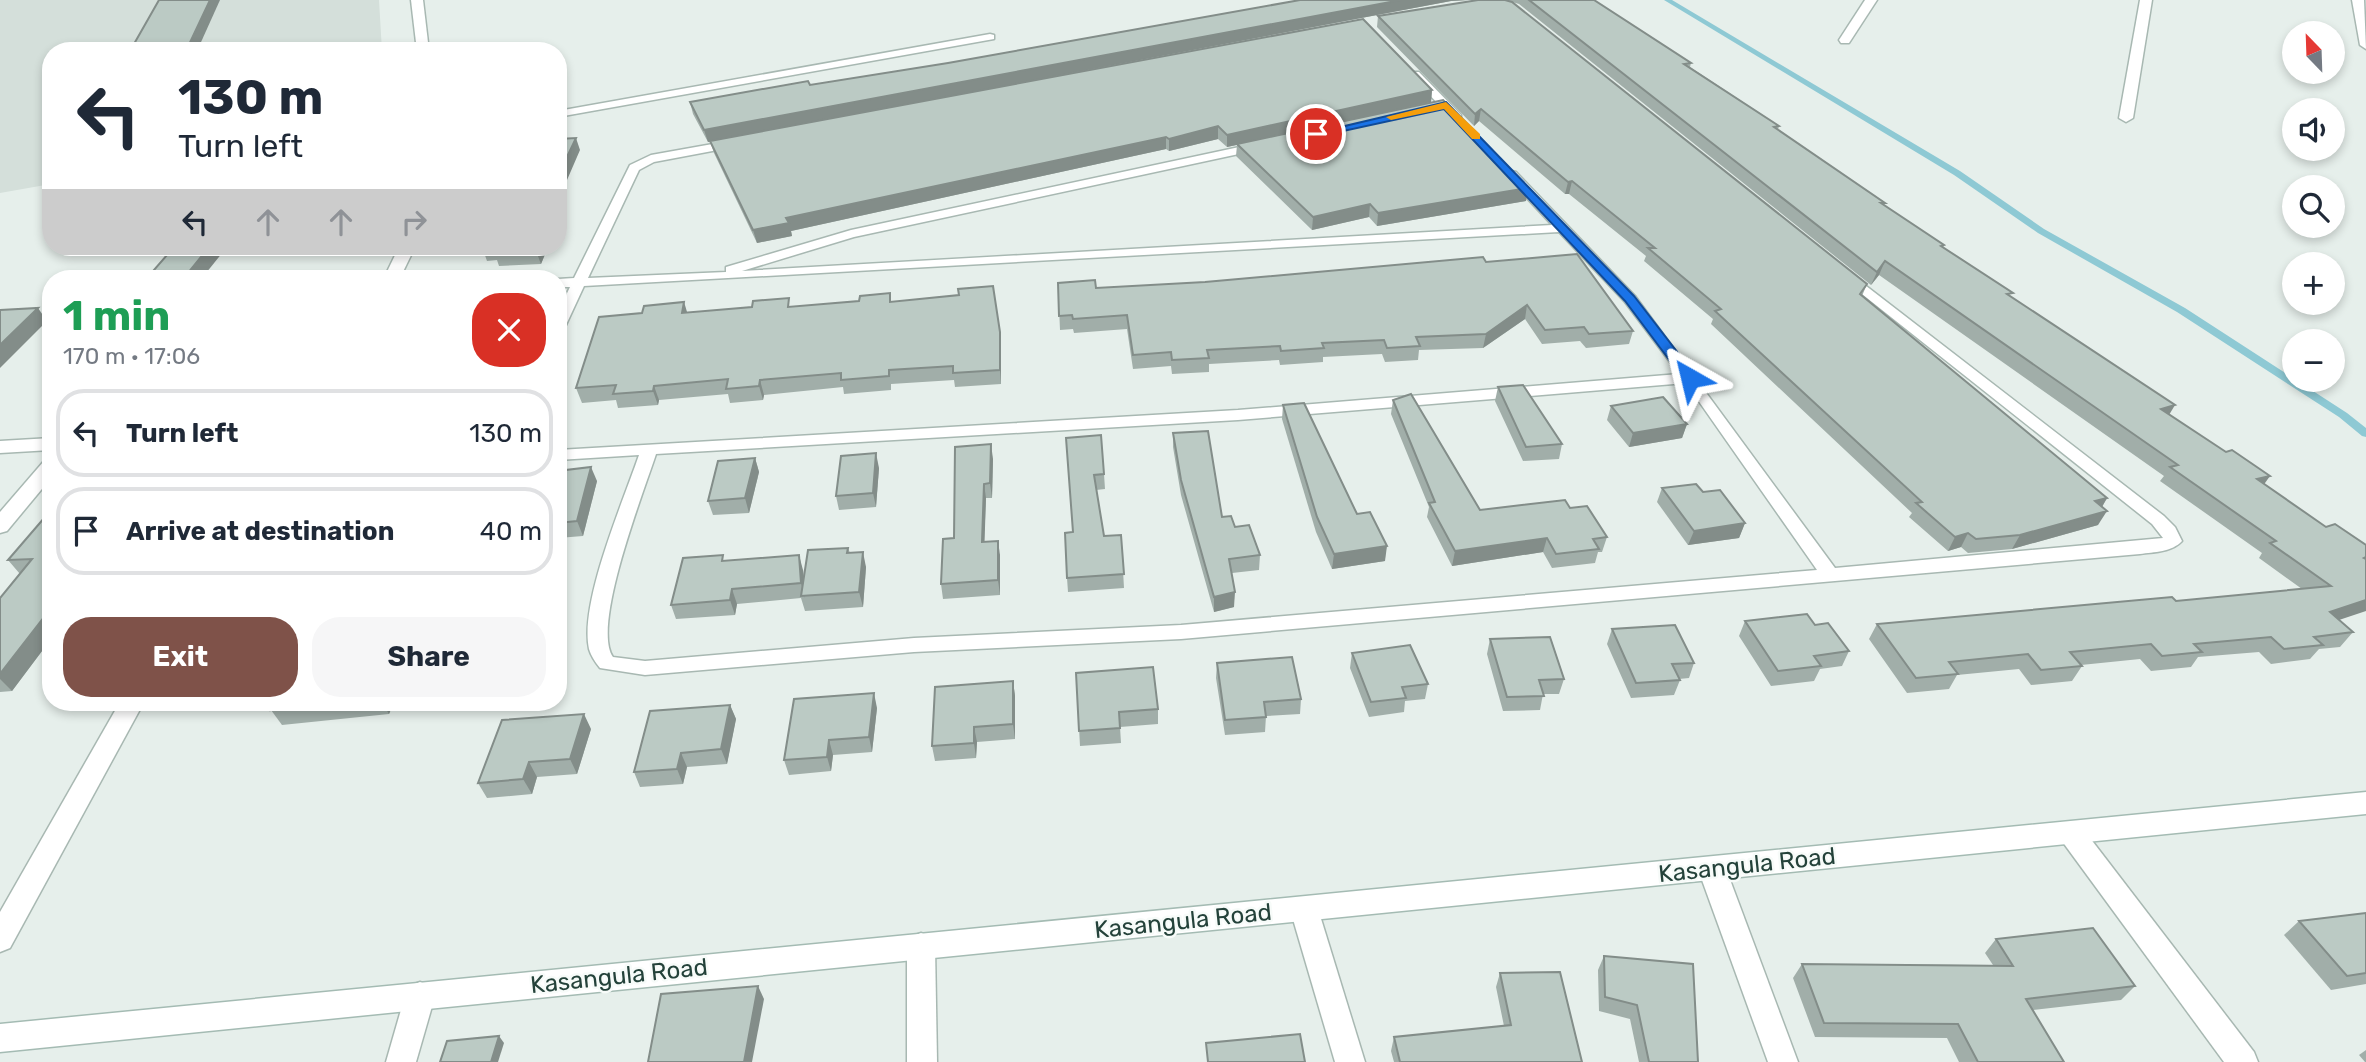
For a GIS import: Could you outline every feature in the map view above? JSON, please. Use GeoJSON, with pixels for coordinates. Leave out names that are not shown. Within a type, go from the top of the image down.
{"type":"FeatureCollection","features":[{"type":"Feature","properties":{"kind":"street"},"geometry":{"type":"LineString","coordinates":[[417,0],[421,42]]}},
{"type":"Feature","properties":{"kind":"street"},"geometry":{"type":"LineString","coordinates":[[1845,40],[1871,0]]}},
{"type":"Feature","properties":{"kind":"street"},"geometry":{"type":"LineString","coordinates":[[2126,118],[2147,0]]}},
{"type":"Feature","properties":{"kind":"street"},"geometry":{"type":"LineString","coordinates":[[2358,0],[2366,45]]}},
{"type":"Feature","properties":{"kind":"street"},"geometry":{"type":"LineString","coordinates":[[0,447],[42,445]]}},
{"type":"Feature","properties":{"kind":"street"},"geometry":{"type":"LineString","coordinates":[[0,527],[42,476]]}},
{"type":"Feature","properties":{"kind":"street"},"geometry":{"type":"LineString","coordinates":[[0,939],[127,711]]}},
{"type":"Feature","properties":{"kind":"street","name":"Kasangula Road"},"geometry":{"type":"LineString","coordinates":[[0,1038],[2366,803]]}},
{"type":"Feature","properties":{"kind":"street"},"geometry":{"type":"LineString","coordinates":[[2071,832],[2243,1062]]}},
{"type":"Feature","properties":{"kind":"street"},"geometry":{"type":"LineString","coordinates":[[1712,869],[1783,1062]]}},
{"type":"Feature","properties":{"kind":"street"},"geometry":{"type":"LineString","coordinates":[[1304,909],[1350,1062]]}},
{"type":"Feature","properties":{"kind":"street"},"geometry":{"type":"LineString","coordinates":[[921,946],[922,1062]]}},
{"type":"Feature","properties":{"kind":"street"},"geometry":{"type":"LineString","coordinates":[[401,1062],[420,996]]}},
{"type":"Feature","properties":{"kind":"lane"},"geometry":{"type":"LineString","coordinates":[[567,112],[990,37]]}},
{"type":"Feature","properties":{"kind":"lane"},"geometry":{"type":"LineString","coordinates":[[1402,60],[1439,106],[1464,124]]}},
{"type":"Feature","properties":{"kind":"lane"},"geometry":{"type":"LineString","coordinates":[[567,309],[627,179],[640,164],[753,140]]}},
{"type":"Feature","properties":{"kind":"lane"},"geometry":{"type":"LineString","coordinates":[[711,277],[765,258],[851,234],[1272,144]]}},
{"type":"Feature","properties":{"kind":"lane"},"geometry":{"type":"LineString","coordinates":[[1499,162],[1630,299],[1690,378],[1832,577]]}},
{"type":"Feature","properties":{"kind":"lane"},"geometry":{"type":"LineString","coordinates":[[567,283],[1562,228]]}},
{"type":"Feature","properties":{"kind":"lane"},"geometry":{"type":"LineString","coordinates":[[649,450],[604,591],[597,631],[599,652],[607,663],[645,668],[914,645],[1181,632],[1832,577],[2140,548],[2173,541],[2169,531],[2158,520],[1839,269]]}},
{"type":"Feature","properties":{"kind":"lane"},"geometry":{"type":"LineString","coordinates":[[567,455],[1238,415],[1690,378]]}},
{"type":"Feature","properties":{"kind":"shaded area"},"geometry":{"type":"Polygon","coordinates":[[[0,0],[379,0],[381,42],[42,42],[42,186],[0,193],[0,0]]]}},
{"type":"Feature","properties":{"kind":"building"},"geometry":{"type":"Polygon","coordinates":[[[159,0],[210,0],[190,42],[135,42],[159,0]]]}},
{"type":"Feature","properties":{"kind":"building"},"geometry":{"type":"Polygon","coordinates":[[[1300,0],[1401,0],[704,130],[690,102],[808,81],[810,85],[948,63],[1300,0]]]}},
{"type":"Feature","properties":{"kind":"building"},"geometry":{"type":"Polygon","coordinates":[[[1478,0],[1512,2],[1867,284],[1860,294],[2107,498],[2095,501],[2107,511],[2020,535],[1976,539],[1968,533],[1955,537],[1916,503],[1922,502],[1715,311],[1721,309],[1648,248],[1655,248],[1572,181],[1568,182],[1481,109],[1475,114],[1378,16],[1478,0]]]}},
{"type":"Feature","properties":{"kind":"building"},"geometry":{"type":"Polygon","coordinates":[[[1529,0],[1594,0],[1691,63],[1684,64],[1779,126],[1774,127],[1944,245],[1941,246],[2013,293],[2007,294],[2175,405],[2161,409],[2226,452],[2232,450],[2270,476],[2257,479],[2326,527],[2335,524],[2366,545],[2366,600],[2330,612],[2353,632],[2314,637],[2323,645],[2284,649],[2271,637],[2194,644],[2202,652],[2162,656],[2151,644],[2070,652],[2082,666],[2041,670],[2028,654],[1949,662],[1958,674],[1916,678],[1877,624],[2172,597],[2176,601],[2331,586],[2270,543],[2276,541],[2170,467],[2178,465],[1885,261],[1877,272],[1529,0]]]}},
{"type":"Feature","properties":{"kind":"building"},"geometry":{"type":"Polygon","coordinates":[[[1363,19],[1432,90],[1227,135],[1218,126],[1169,139],[1166,137],[786,218],[789,223],[753,230],[710,141],[1363,19]]]}},
{"type":"Feature","properties":{"kind":"building"},"geometry":{"type":"Polygon","coordinates":[[[1443,100],[1528,188],[1378,213],[1370,204],[1313,217],[1237,144],[1443,100]]]}},
{"type":"Feature","properties":{"kind":"building"},"geometry":{"type":"Polygon","coordinates":[[[567,138],[576,138],[567,157],[567,138]]]}},
{"type":"Feature","properties":{"kind":"building"},"geometry":{"type":"Polygon","coordinates":[[[1577,254],[1633,331],[1589,334],[1584,327],[1545,330],[1527,305],[1486,334],[1416,337],[1420,346],[1387,348],[1384,340],[1322,343],[1324,348],[1281,351],[1280,346],[1207,350],[1209,358],[1172,360],[1171,352],[1133,355],[1127,315],[1073,319],[1072,315],[1059,316],[1058,283],[1095,280],[1096,288],[1205,282],[1483,257],[1486,262],[1577,254]]]}},
{"type":"Feature","properties":{"kind":"building"},"geometry":{"type":"Polygon","coordinates":[[[166,256],[202,256],[190,270],[154,270],[166,256]]]}},
{"type":"Feature","properties":{"kind":"building"},"geometry":{"type":"Polygon","coordinates":[[[993,286],[1000,332],[1000,370],[953,373],[953,366],[889,370],[889,376],[841,380],[841,373],[760,380],[759,386],[726,389],[728,379],[654,386],[653,391],[613,394],[616,385],[576,388],[599,317],[642,313],[644,306],[684,302],[682,313],[752,307],[753,301],[789,298],[788,307],[859,301],[860,296],[890,293],[890,302],[959,295],[958,289],[993,286]]]}},
{"type":"Feature","properties":{"kind":"building"},"geometry":{"type":"Polygon","coordinates":[[[38,308],[0,345],[0,310],[38,308]]]}},
{"type":"Feature","properties":{"kind":"building"},"geometry":{"type":"Polygon","coordinates":[[[1523,385],[1562,444],[1526,447],[1498,387],[1523,385]]]}},
{"type":"Feature","properties":{"kind":"building"},"geometry":{"type":"Polygon","coordinates":[[[1411,394],[1480,510],[1565,500],[1570,508],[1587,506],[1607,537],[1593,539],[1599,549],[1556,554],[1547,538],[1455,551],[1429,503],[1435,502],[1393,400],[1411,394]]]}},
{"type":"Feature","properties":{"kind":"building"},"geometry":{"type":"Polygon","coordinates":[[[1663,397],[1687,424],[1633,433],[1611,406],[1663,397]]]}},
{"type":"Feature","properties":{"kind":"building"},"geometry":{"type":"Polygon","coordinates":[[[1304,403],[1357,514],[1370,512],[1387,546],[1334,554],[1317,517],[1283,405],[1304,403]]]}},
{"type":"Feature","properties":{"kind":"building"},"geometry":{"type":"Polygon","coordinates":[[[1208,431],[1222,517],[1231,516],[1235,527],[1249,525],[1260,555],[1229,559],[1235,592],[1214,597],[1181,480],[1173,433],[1208,431]]]}},
{"type":"Feature","properties":{"kind":"building"},"geometry":{"type":"Polygon","coordinates":[[[1101,435],[1104,474],[1094,475],[1104,536],[1121,535],[1124,574],[1067,578],[1065,533],[1073,532],[1066,438],[1101,435]]]}},
{"type":"Feature","properties":{"kind":"building"},"geometry":{"type":"Polygon","coordinates":[[[991,444],[990,483],[984,484],[982,542],[998,541],[998,580],[941,584],[943,539],[954,538],[955,447],[991,444]]]}},
{"type":"Feature","properties":{"kind":"building"},"geometry":{"type":"Polygon","coordinates":[[[876,453],[873,493],[836,496],[841,456],[876,453]]]}},
{"type":"Feature","properties":{"kind":"building"},"geometry":{"type":"Polygon","coordinates":[[[755,458],[745,498],[708,501],[718,461],[755,458]]]}},
{"type":"Feature","properties":{"kind":"building"},"geometry":{"type":"Polygon","coordinates":[[[591,467],[577,521],[567,522],[567,470],[591,467]]]}},
{"type":"Feature","properties":{"kind":"building"},"geometry":{"type":"Polygon","coordinates":[[[1696,484],[1703,492],[1720,490],[1745,523],[1694,531],[1662,488],[1696,484]]]}},
{"type":"Feature","properties":{"kind":"building"},"geometry":{"type":"Polygon","coordinates":[[[42,520],[42,620],[0,674],[0,598],[32,559],[8,560],[42,520]]]}},
{"type":"Feature","properties":{"kind":"building"},"geometry":{"type":"Polygon","coordinates":[[[848,548],[847,553],[863,552],[859,592],[801,596],[808,550],[848,548]]]}},
{"type":"Feature","properties":{"kind":"building"},"geometry":{"type":"Polygon","coordinates":[[[723,555],[722,561],[799,555],[801,583],[732,589],[730,600],[671,605],[683,558],[723,555]]]}},
{"type":"Feature","properties":{"kind":"building"},"geometry":{"type":"Polygon","coordinates":[[[1807,614],[1815,625],[1828,623],[1849,651],[1814,656],[1821,666],[1778,671],[1745,621],[1807,614]]]}},
{"type":"Feature","properties":{"kind":"building"},"geometry":{"type":"Polygon","coordinates":[[[1675,625],[1694,663],[1672,664],[1680,680],[1636,683],[1612,629],[1675,625]]]}},
{"type":"Feature","properties":{"kind":"building"},"geometry":{"type":"Polygon","coordinates":[[[1550,637],[1564,679],[1539,680],[1544,696],[1507,697],[1490,639],[1550,637]]]}},
{"type":"Feature","properties":{"kind":"building"},"geometry":{"type":"Polygon","coordinates":[[[1410,645],[1428,684],[1402,687],[1406,698],[1371,702],[1352,653],[1410,645]]]}},
{"type":"Feature","properties":{"kind":"building"},"geometry":{"type":"Polygon","coordinates":[[[1292,657],[1301,699],[1264,702],[1266,717],[1225,720],[1217,663],[1292,657]]]}},
{"type":"Feature","properties":{"kind":"building"},"geometry":{"type":"Polygon","coordinates":[[[1153,667],[1158,709],[1119,712],[1120,728],[1079,731],[1076,673],[1153,667]]]}},
{"type":"Feature","properties":{"kind":"building"},"geometry":{"type":"Polygon","coordinates":[[[1013,681],[1013,724],[974,727],[974,743],[932,746],[935,687],[1013,681]]]}},
{"type":"Feature","properties":{"kind":"building"},"geometry":{"type":"Polygon","coordinates":[[[874,693],[869,737],[829,740],[827,757],[784,760],[794,699],[874,693]]]}},
{"type":"Feature","properties":{"kind":"building"},"geometry":{"type":"Polygon","coordinates":[[[730,705],[721,749],[681,753],[677,769],[634,772],[650,711],[730,705]]]}},
{"type":"Feature","properties":{"kind":"building"},"geometry":{"type":"Polygon","coordinates":[[[584,714],[570,759],[529,762],[523,779],[478,783],[502,720],[584,714]]]}},
{"type":"Feature","properties":{"kind":"building"},"geometry":{"type":"Polygon","coordinates":[[[2366,913],[2366,973],[2347,976],[2299,921],[2366,913]]]}},
{"type":"Feature","properties":{"kind":"building"},"geometry":{"type":"Polygon","coordinates":[[[2093,928],[2135,986],[2026,999],[2064,1062],[1978,1062],[1958,1024],[1824,1023],[1802,964],[2013,966],[1996,939],[2093,928]]]}},
{"type":"Feature","properties":{"kind":"building"},"geometry":{"type":"Polygon","coordinates":[[[1604,956],[1693,964],[1698,1062],[1649,1062],[1637,1005],[1605,997],[1604,956]]]}},
{"type":"Feature","properties":{"kind":"building"},"geometry":{"type":"Polygon","coordinates":[[[1560,972],[1582,1062],[1400,1062],[1394,1037],[1511,1025],[1500,973],[1560,972]]]}},
{"type":"Feature","properties":{"kind":"building"},"geometry":{"type":"Polygon","coordinates":[[[758,986],[744,1062],[648,1062],[661,994],[758,986]]]}},
{"type":"Feature","properties":{"kind":"building"},"geometry":{"type":"Polygon","coordinates":[[[1300,1034],[1305,1062],[1208,1062],[1206,1043],[1300,1034]]]}},
{"type":"Feature","properties":{"kind":"building"},"geometry":{"type":"Polygon","coordinates":[[[499,1036],[491,1062],[440,1062],[447,1041],[499,1036]]]}},
{"type":"Feature","properties":{"kind":"waterway"},"geometry":{"type":"LineString","coordinates":[[1667,0],[1957,173],[2041,231],[2181,310],[2343,415],[2366,434]]}},
{"type":"Feature","properties":{"kind":"slow traffic"},"geometry":{"type":"LineString","coordinates":[[1391,117],[1446,105],[1476,137]]}},
{"type":"Feature","properties":{"kind":"route"},"geometry":{"type":"LineString","coordinates":[[1316,134],[1446,105],[1630,299],[1690,378]]}}]}
